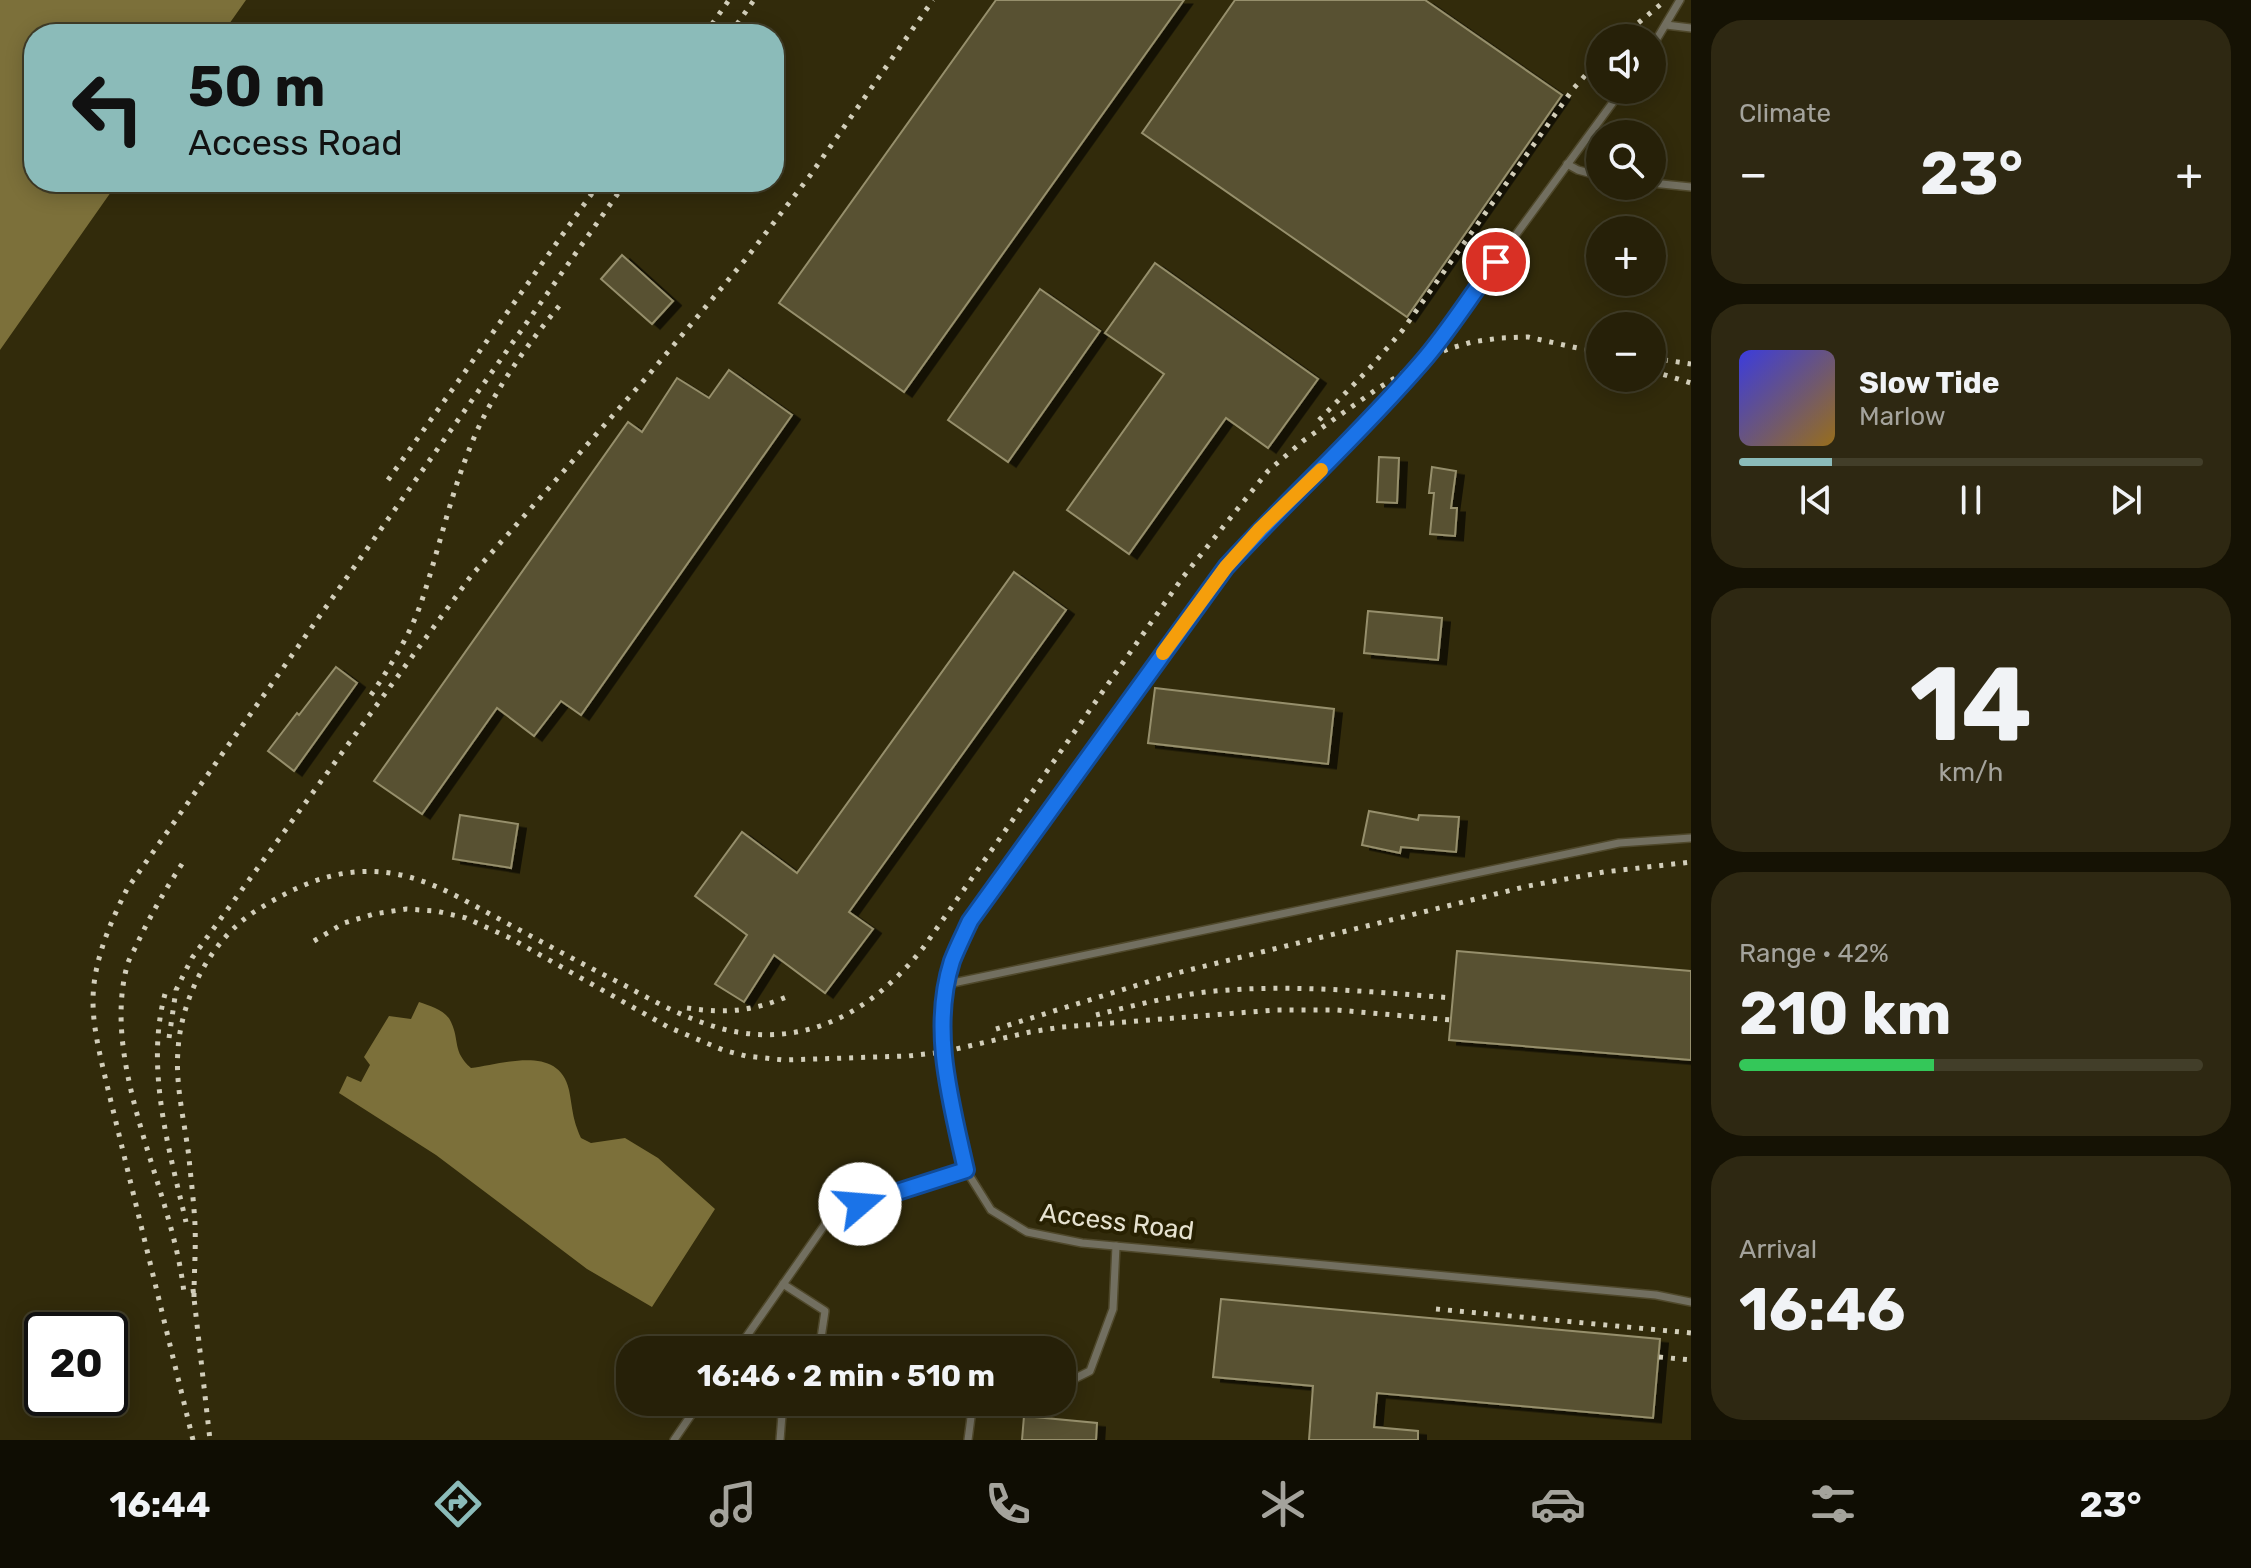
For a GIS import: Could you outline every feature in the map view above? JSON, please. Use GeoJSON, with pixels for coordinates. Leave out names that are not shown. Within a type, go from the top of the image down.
{"type":"FeatureCollection","features":[{"type":"Feature","properties":{"kind":"lane"},"geometry":{"type":"LineString","coordinates":[[1680,0],[1666,25],[1691,28]]}},
{"type":"Feature","properties":{"kind":"lane","name":"Access Road"},"geometry":{"type":"LineString","coordinates":[[1612,104],[1424,360],[1341,451],[1260,529],[1226,567],[970,921],[952,962],[942,1019],[943,1052],[966,1170],[991,1210],[1027,1232],[1082,1243],[1656,1295],[1691,1302]]}},
{"type":"Feature","properties":{"kind":"lane"},"geometry":{"type":"LineString","coordinates":[[1567,164],[1586,171]]}},
{"type":"Feature","properties":{"kind":"lane"},"geometry":{"type":"LineString","coordinates":[[1666,184],[1691,187]]}},
{"type":"Feature","properties":{"kind":"lane"},"geometry":{"type":"LineString","coordinates":[[948,984],[1619,843],[1691,838]]}},
{"type":"Feature","properties":{"kind":"lane"},"geometry":{"type":"LineString","coordinates":[[747,1336],[833,1213],[966,1170]]}},
{"type":"Feature","properties":{"kind":"lane"},"geometry":{"type":"LineString","coordinates":[[1076,1378],[1090,1371],[1113,1309],[1116,1246]]}},
{"type":"Feature","properties":{"kind":"lane"},"geometry":{"type":"LineString","coordinates":[[783,1284],[825,1311],[821,1336]]}},
{"type":"Feature","properties":{"kind":"lane"},"geometry":{"type":"LineString","coordinates":[[674,1440],[691,1416]]}},
{"type":"Feature","properties":{"kind":"lane"},"geometry":{"type":"LineString","coordinates":[[780,1440],[782,1416]]}},
{"type":"Feature","properties":{"kind":"lane"},"geometry":{"type":"LineString","coordinates":[[968,1440],[971,1416]]}},
{"type":"Feature","properties":{"kind":"shaded area"},"geometry":{"type":"Polygon","coordinates":[[[0,0],[246,0],[229,24],[24,24],[24,192],[111,192],[0,350],[0,0]]]}},
{"type":"Feature","properties":{"kind":"shaded area"},"geometry":{"type":"Polygon","coordinates":[[[419,1002],[449,1018],[459,1051],[471,1068],[528,1060],[554,1067],[563,1076],[569,1090],[581,1138],[591,1143],[625,1138],[658,1158],[715,1209],[652,1307],[587,1269],[436,1155],[339,1093],[347,1076],[361,1082],[370,1065],[364,1057],[389,1016],[411,1019],[419,1002]]]}},
{"type":"Feature","properties":{"kind":"building"},"geometry":{"type":"Polygon","coordinates":[[[996,0],[1184,0],[904,392],[779,303],[996,0]]]}},
{"type":"Feature","properties":{"kind":"building"},"geometry":{"type":"Polygon","coordinates":[[[1235,0],[1425,0],[1562,95],[1407,317],[1142,133],[1235,0]]]}},
{"type":"Feature","properties":{"kind":"building"},"geometry":{"type":"Polygon","coordinates":[[[622,255],[673,301],[652,324],[601,279],[622,255]]]}},
{"type":"Feature","properties":{"kind":"building"},"geometry":{"type":"Polygon","coordinates":[[[1155,263],[1318,379],[1268,448],[1226,418],[1129,554],[1067,510],[1164,374],[1105,333],[1155,263]]]}},
{"type":"Feature","properties":{"kind":"building"},"geometry":{"type":"Polygon","coordinates":[[[1040,289],[1100,331],[1008,462],[948,420],[1040,289]]]}},
{"type":"Feature","properties":{"kind":"building"},"geometry":{"type":"Polygon","coordinates":[[[729,370],[792,415],[581,715],[561,701],[534,736],[497,708],[422,814],[374,781],[628,422],[642,432],[677,378],[709,398],[729,370]]]}},
{"type":"Feature","properties":{"kind":"building"},"geometry":{"type":"Polygon","coordinates":[[[1379,457],[1399,458],[1397,503],[1377,502],[1379,457]]]}},
{"type":"Feature","properties":{"kind":"building"},"geometry":{"type":"Polygon","coordinates":[[[1432,467],[1456,471],[1451,508],[1457,508],[1455,536],[1430,534],[1434,493],[1429,493],[1432,467]]]}},
{"type":"Feature","properties":{"kind":"building"},"geometry":{"type":"Polygon","coordinates":[[[1014,572],[1066,610],[849,912],[873,929],[825,993],[774,955],[744,1002],[715,984],[747,935],[695,896],[742,832],[797,873],[1014,572]]]}},
{"type":"Feature","properties":{"kind":"building"},"geometry":{"type":"Polygon","coordinates":[[[1368,611],[1442,618],[1438,660],[1364,653],[1368,611]]]}},
{"type":"Feature","properties":{"kind":"building"},"geometry":{"type":"Polygon","coordinates":[[[336,667],[357,683],[294,771],[268,751],[336,667]]]}},
{"type":"Feature","properties":{"kind":"building"},"geometry":{"type":"Polygon","coordinates":[[[1155,688],[1334,709],[1328,764],[1148,743],[1155,688]]]}},
{"type":"Feature","properties":{"kind":"building"},"geometry":{"type":"Polygon","coordinates":[[[1369,811],[1418,820],[1419,815],[1459,817],[1456,852],[1401,847],[1400,853],[1362,845],[1369,811]]]}},
{"type":"Feature","properties":{"kind":"building"},"geometry":{"type":"Polygon","coordinates":[[[460,815],[518,824],[511,868],[453,859],[460,815]]]}},
{"type":"Feature","properties":{"kind":"building"},"geometry":{"type":"Polygon","coordinates":[[[1457,951],[1691,971],[1691,1060],[1449,1040],[1457,951]]]}},
{"type":"Feature","properties":{"kind":"building"},"geometry":{"type":"Polygon","coordinates":[[[1221,1299],[1660,1339],[1653,1418],[1377,1393],[1374,1427],[1418,1431],[1418,1440],[1309,1440],[1313,1386],[1213,1377],[1221,1299]]]}},
{"type":"Feature","properties":{"kind":"building"},"geometry":{"type":"Polygon","coordinates":[[[1024,1416],[1097,1423],[1096,1440],[1022,1440],[1024,1416]]]}},
{"type":"Feature","properties":{"kind":"railway"},"geometry":{"type":"LineString","coordinates":[[712,24],[729,0]]}},
{"type":"Feature","properties":{"kind":"railway"},"geometry":{"type":"LineString","coordinates":[[737,24],[754,0]]}},
{"type":"Feature","properties":{"kind":"railway"},"geometry":{"type":"LineString","coordinates":[[169,1038],[176,990],[192,958],[471,576],[646,378],[745,260],[809,177],[933,0]]}},
{"type":"Feature","properties":{"kind":"railway"},"geometry":{"type":"LineString","coordinates":[[1637,24],[1666,0]]}},
{"type":"Feature","properties":{"kind":"railway"},"geometry":{"type":"LineString","coordinates":[[1319,420],[1402,331],[1586,75]]}},
{"type":"Feature","properties":{"kind":"railway"},"geometry":{"type":"LineString","coordinates":[[388,480],[593,192]]}},
{"type":"Feature","properties":{"kind":"railway"},"geometry":{"type":"LineString","coordinates":[[193,1440],[97,1041],[94,986],[104,943],[127,889],[619,192]]}},
{"type":"Feature","properties":{"kind":"railway"},"geometry":{"type":"LineString","coordinates":[[371,695],[416,615],[455,488],[487,410],[510,372],[564,300]]}},
{"type":"Feature","properties":{"kind":"railway"},"geometry":{"type":"LineString","coordinates":[[194,1297],[195,1217],[178,1077],[180,1031],[192,992],[211,955],[238,924],[254,912],[304,885],[339,874],[396,874],[450,893],[660,1004],[710,1025],[753,1034],[782,1034],[835,1020],[882,990],[923,948],[1183,577],[1268,471],[1303,441],[1377,389],[1448,349],[1472,342],[1528,337],[1586,350]]}},
{"type":"Feature","properties":{"kind":"railway"},"geometry":{"type":"LineString","coordinates":[[1666,360],[1691,364]]}},
{"type":"Feature","properties":{"kind":"railway"},"geometry":{"type":"LineString","coordinates":[[1666,375],[1691,383]]}},
{"type":"Feature","properties":{"kind":"railway"},"geometry":{"type":"LineString","coordinates":[[996,1029],[1173,974],[1528,886],[1604,872],[1691,862]]}},
{"type":"Feature","properties":{"kind":"railway"},"geometry":{"type":"LineString","coordinates":[[182,864],[152,913],[129,960],[121,1005],[123,1046],[130,1087],[167,1213],[184,1293]]}},
{"type":"Feature","properties":{"kind":"railway"},"geometry":{"type":"LineString","coordinates":[[314,941],[344,923],[406,909],[436,911],[466,918],[510,938],[668,1027],[723,1050],[783,1060],[908,1056],[943,1052],[1062,1027],[1275,1010],[1337,1010],[1451,1020]]}},
{"type":"Feature","properties":{"kind":"railway"},"geometry":{"type":"LineString","coordinates":[[1096,1015],[1185,995],[1245,989],[1334,990],[1453,998]]}},
{"type":"Feature","properties":{"kind":"railway"},"geometry":{"type":"LineString","coordinates":[[165,994],[159,1022],[158,1079],[186,1222]]}},
{"type":"Feature","properties":{"kind":"railway"},"geometry":{"type":"LineString","coordinates":[[687,1008],[740,1010],[791,995]]}},
{"type":"Feature","properties":{"kind":"railway"},"geometry":{"type":"LineString","coordinates":[[193,1289],[210,1440]]}},
{"type":"Feature","properties":{"kind":"railway"},"geometry":{"type":"LineString","coordinates":[[1436,1309],[1691,1333]]}},
{"type":"Feature","properties":{"kind":"railway"},"geometry":{"type":"LineString","coordinates":[[1659,1357],[1691,1360]]}},
{"type":"Feature","properties":{"kind":"slow traffic"},"geometry":{"type":"LineString","coordinates":[[1163,653],[1226,567],[1321,470]]}},
{"type":"Feature","properties":{"kind":"route"},"geometry":{"type":"LineString","coordinates":[[860,1204],[966,1170],[949,1092],[942,1019],[952,962],[970,921],[1226,567],[1260,529],[1341,451],[1424,360],[1496,262]]}}]}
